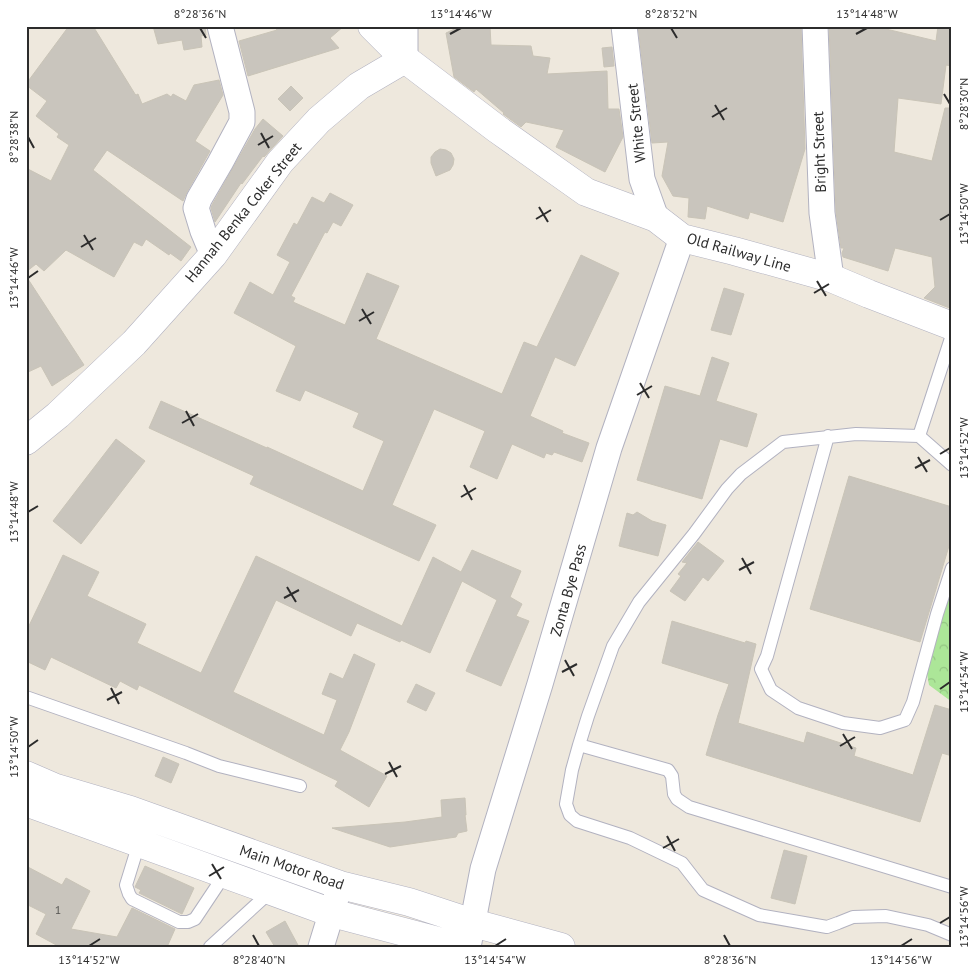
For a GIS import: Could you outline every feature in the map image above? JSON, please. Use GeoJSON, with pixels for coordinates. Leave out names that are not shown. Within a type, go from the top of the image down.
{"type":"FeatureCollection","features":[{"type":"Feature","properties":{"kind":"street"},"geometry":{"type":"LineString","coordinates":[[213,255],[203,232],[196,208],[199,199],[242,122],[242,112],[220,26]]}},
{"type":"Feature","properties":{"kind":"street","name":"Old Railway Line"},"geometry":{"type":"LineString","coordinates":[[372,26],[405,59],[497,129],[586,192],[656,218],[682,238],[734,250],[831,278],[952,326]]}},
{"type":"Feature","properties":{"kind":"street"},"geometry":{"type":"LineString","coordinates":[[405,26],[405,59]]}},
{"type":"Feature","properties":{"kind":"street","name":"White Street"},"geometry":{"type":"LineString","coordinates":[[624,26],[642,179],[656,218]]}},
{"type":"Feature","properties":{"kind":"street","name":"Bright Street"},"geometry":{"type":"LineString","coordinates":[[814,26],[822,213],[831,278]]}},
{"type":"Feature","properties":{"kind":"street","name":"Hannah Benka Coker Street"},"geometry":{"type":"LineString","coordinates":[[26,441],[58,415],[134,343],[213,255],[280,162],[319,120],[359,86],[405,59]]}},
{"type":"Feature","properties":{"kind":"street","name":"Zonta Bye Pass"},"geometry":{"type":"LineString","coordinates":[[470,935],[483,869],[540,684],[609,448],[682,238]]}},
{"type":"Feature","properties":{"kind":"street","name":"Main Motor Road"},"geometry":{"type":"LineString","coordinates":[[26,775],[56,788],[130,810],[340,885],[409,902],[470,935],[545,945]]}},
{"type":"Feature","properties":{"kind":"street","name":"Main Motor Road"},"geometry":{"type":"LineString","coordinates":[[26,802],[332,913],[461,947]]}},
{"type":"Feature","properties":{"kind":"street"},"geometry":{"type":"LineString","coordinates":[[321,947],[340,885]]}},
{"type":"Feature","properties":{"kind":"lane"},"geometry":{"type":"LineString","coordinates":[[919,436],[952,335]]}},
{"type":"Feature","properties":{"kind":"lane"},"geometry":{"type":"LineString","coordinates":[[952,465],[919,436],[856,434],[783,442],[741,474],[727,489],[694,534],[639,602],[613,646],[579,745],[566,804],[570,815],[578,821],[630,838],[682,863],[703,890],[759,915],[826,927],[853,916],[886,916],[928,925],[952,935]]}},
{"type":"Feature","properties":{"kind":"lane"},"geometry":{"type":"LineString","coordinates":[[828,436],[767,656],[761,669],[771,690],[798,708],[843,723],[880,728],[905,720],[913,702],[937,614],[952,568]]}},
{"type":"Feature","properties":{"kind":"lane"},"geometry":{"type":"LineString","coordinates":[[26,697],[219,766],[300,786]]}},
{"type":"Feature","properties":{"kind":"lane"},"geometry":{"type":"LineString","coordinates":[[579,745],[668,770],[672,776],[676,799],[689,807],[952,887]]}},
{"type":"Feature","properties":{"kind":"lane"},"geometry":{"type":"LineString","coordinates":[[139,843],[126,885],[128,894],[132,900],[179,922],[188,922],[195,919],[225,874]]}},
{"type":"Feature","properties":{"kind":"lane"},"geometry":{"type":"LineString","coordinates":[[210,947],[271,891]]}},
{"type":"Feature","properties":{"kind":"green space"},"geometry":{"type":"Polygon","coordinates":[[[952,585],[952,702],[929,685],[927,673],[920,664],[919,655],[926,649],[952,585]]]}},
{"type":"Feature","properties":{"kind":"building"},"geometry":{"type":"Polygon","coordinates":[[[69,26],[93,26],[135,94],[138,94],[142,104],[167,94],[171,97],[173,94],[186,101],[194,85],[219,80],[223,95],[195,141],[210,151],[183,201],[107,150],[93,170],[191,247],[181,261],[146,239],[142,246],[134,242],[114,277],[66,250],[44,271],[36,264],[26,272],[26,168],[51,181],[69,145],[57,137],[59,134],[36,116],[47,101],[26,84],[69,26]]]}},
{"type":"Feature","properties":{"kind":"building"},"geometry":{"type":"Polygon","coordinates":[[[153,26],[205,26],[206,35],[201,36],[202,47],[184,50],[182,40],[158,44],[153,26]]]}},
{"type":"Feature","properties":{"kind":"building"},"geometry":{"type":"Polygon","coordinates":[[[274,26],[344,26],[330,38],[339,48],[248,76],[239,41],[277,30],[274,26]]]}},
{"type":"Feature","properties":{"kind":"building"},"geometry":{"type":"Polygon","coordinates":[[[461,26],[490,26],[491,45],[531,46],[533,56],[550,58],[547,74],[607,71],[608,109],[619,109],[623,137],[605,172],[556,147],[564,130],[526,122],[521,127],[503,114],[476,89],[474,92],[454,77],[446,33],[461,26]]]}},
{"type":"Feature","properties":{"kind":"building"},"geometry":{"type":"Polygon","coordinates":[[[638,26],[801,26],[805,149],[783,222],[750,212],[748,219],[707,206],[705,219],[688,217],[689,198],[673,196],[662,176],[668,142],[652,143],[638,26]]]}},
{"type":"Feature","properties":{"kind":"building"},"geometry":{"type":"Polygon","coordinates":[[[829,26],[886,26],[886,29],[936,41],[938,26],[952,26],[952,66],[946,65],[941,104],[898,98],[894,152],[932,161],[945,108],[952,108],[952,309],[924,298],[935,287],[932,257],[895,248],[888,271],[843,257],[844,248],[841,248],[836,212],[829,26]]]}},
{"type":"Feature","properties":{"kind":"building"},"geometry":{"type":"Polygon","coordinates":[[[612,47],[614,66],[604,67],[602,48],[612,47]]]}},
{"type":"Feature","properties":{"kind":"building"},"geometry":{"type":"Polygon","coordinates":[[[291,86],[303,98],[290,111],[278,99],[291,86]]]}},
{"type":"Feature","properties":{"kind":"building"},"geometry":{"type":"Polygon","coordinates":[[[263,119],[283,136],[263,156],[241,183],[215,222],[211,208],[212,205],[255,129],[263,119]]]}},
{"type":"Feature","properties":{"kind":"building"},"geometry":{"type":"Polygon","coordinates":[[[440,149],[451,153],[454,159],[450,170],[436,176],[431,163],[431,157],[440,149]]]}},
{"type":"Feature","properties":{"kind":"building"},"geometry":{"type":"Polygon","coordinates":[[[330,193],[353,205],[341,226],[333,222],[327,233],[325,232],[291,296],[295,298],[293,302],[345,325],[367,273],[399,286],[376,339],[502,394],[524,342],[537,347],[581,255],[619,273],[575,366],[555,357],[530,416],[563,431],[562,433],[589,443],[582,462],[554,452],[552,455],[546,453],[544,458],[512,444],[497,479],[470,467],[485,431],[434,409],[392,505],[436,525],[419,561],[250,484],[254,476],[149,428],[161,401],[363,491],[384,441],[353,427],[359,413],[305,390],[300,401],[276,391],[296,346],[234,313],[250,282],[273,295],[290,262],[277,255],[294,223],[297,225],[312,197],[324,203],[330,193]]]}},
{"type":"Feature","properties":{"kind":"building"},"geometry":{"type":"Polygon","coordinates":[[[26,276],[84,365],[52,386],[41,366],[26,373],[26,276]]]}},
{"type":"Feature","properties":{"kind":"building"},"geometry":{"type":"Polygon","coordinates":[[[724,288],[744,294],[731,335],[711,330],[724,288]]]}},
{"type":"Feature","properties":{"kind":"building"},"geometry":{"type":"Polygon","coordinates":[[[712,357],[729,363],[716,401],[757,414],[747,447],[720,439],[702,499],[637,480],[665,386],[700,396],[712,357]]]}},
{"type":"Feature","properties":{"kind":"building"},"geometry":{"type":"Polygon","coordinates":[[[116,439],[145,461],[81,544],[53,521],[116,439]]]}},
{"type":"Feature","properties":{"kind":"building"},"geometry":{"type":"Polygon","coordinates":[[[849,476],[952,507],[952,536],[920,642],[810,609],[849,476]]]}},
{"type":"Feature","properties":{"kind":"building"},"geometry":{"type":"Polygon","coordinates":[[[637,512],[652,521],[666,525],[658,556],[619,546],[627,513],[633,515],[637,512]]]}},
{"type":"Feature","properties":{"kind":"building"},"geometry":{"type":"Polygon","coordinates":[[[698,542],[724,561],[708,581],[703,577],[685,601],[670,591],[681,576],[678,574],[687,563],[682,562],[698,542]]]}},
{"type":"Feature","properties":{"kind":"building"},"geometry":{"type":"Polygon","coordinates":[[[472,550],[521,571],[510,597],[522,604],[516,616],[529,621],[501,686],[466,671],[497,600],[462,581],[430,653],[357,623],[351,636],[276,600],[233,692],[324,735],[337,700],[322,694],[330,673],[343,679],[354,654],[375,664],[349,732],[340,750],[387,776],[369,807],[335,786],[338,781],[139,685],[137,690],[120,681],[116,688],[51,657],[45,670],[26,661],[26,632],[63,555],[99,572],[87,596],[146,624],[137,643],[201,673],[256,556],[402,626],[433,557],[461,572],[472,550]]]}},
{"type":"Feature","properties":{"kind":"building"},"geometry":{"type":"Polygon","coordinates":[[[672,621],[745,643],[746,641],[756,644],[738,723],[804,743],[807,732],[856,748],[854,756],[913,775],[935,705],[952,710],[952,756],[942,753],[920,822],[706,755],[729,684],[662,663],[672,621]]]}},
{"type":"Feature","properties":{"kind":"building"},"geometry":{"type":"Polygon","coordinates":[[[416,684],[435,693],[426,711],[407,702],[416,684]]]}},
{"type":"Feature","properties":{"kind":"building"},"geometry":{"type":"Polygon","coordinates":[[[163,757],[179,764],[171,783],[155,776],[163,757]]]}},
{"type":"Feature","properties":{"kind":"building"},"geometry":{"type":"Polygon","coordinates":[[[465,798],[467,831],[458,833],[456,837],[390,847],[332,828],[442,817],[441,800],[465,798]]]}},
{"type":"Feature","properties":{"kind":"building"},"geometry":{"type":"Polygon","coordinates":[[[784,850],[807,856],[795,904],[771,898],[784,850]]]}},
{"type":"Feature","properties":{"kind":"building"},"geometry":{"type":"Polygon","coordinates":[[[26,866],[62,885],[66,878],[90,891],[71,929],[117,937],[132,908],[175,929],[167,947],[60,947],[36,934],[46,914],[26,904],[26,866]]]}},
{"type":"Feature","properties":{"kind":"building"},"geometry":{"type":"Polygon","coordinates":[[[145,866],[194,888],[182,914],[139,893],[141,890],[135,887],[145,866]]]}},
{"type":"Feature","properties":{"kind":"building"},"geometry":{"type":"Polygon","coordinates":[[[285,921],[299,947],[275,947],[266,932],[285,921]]]}}]}
